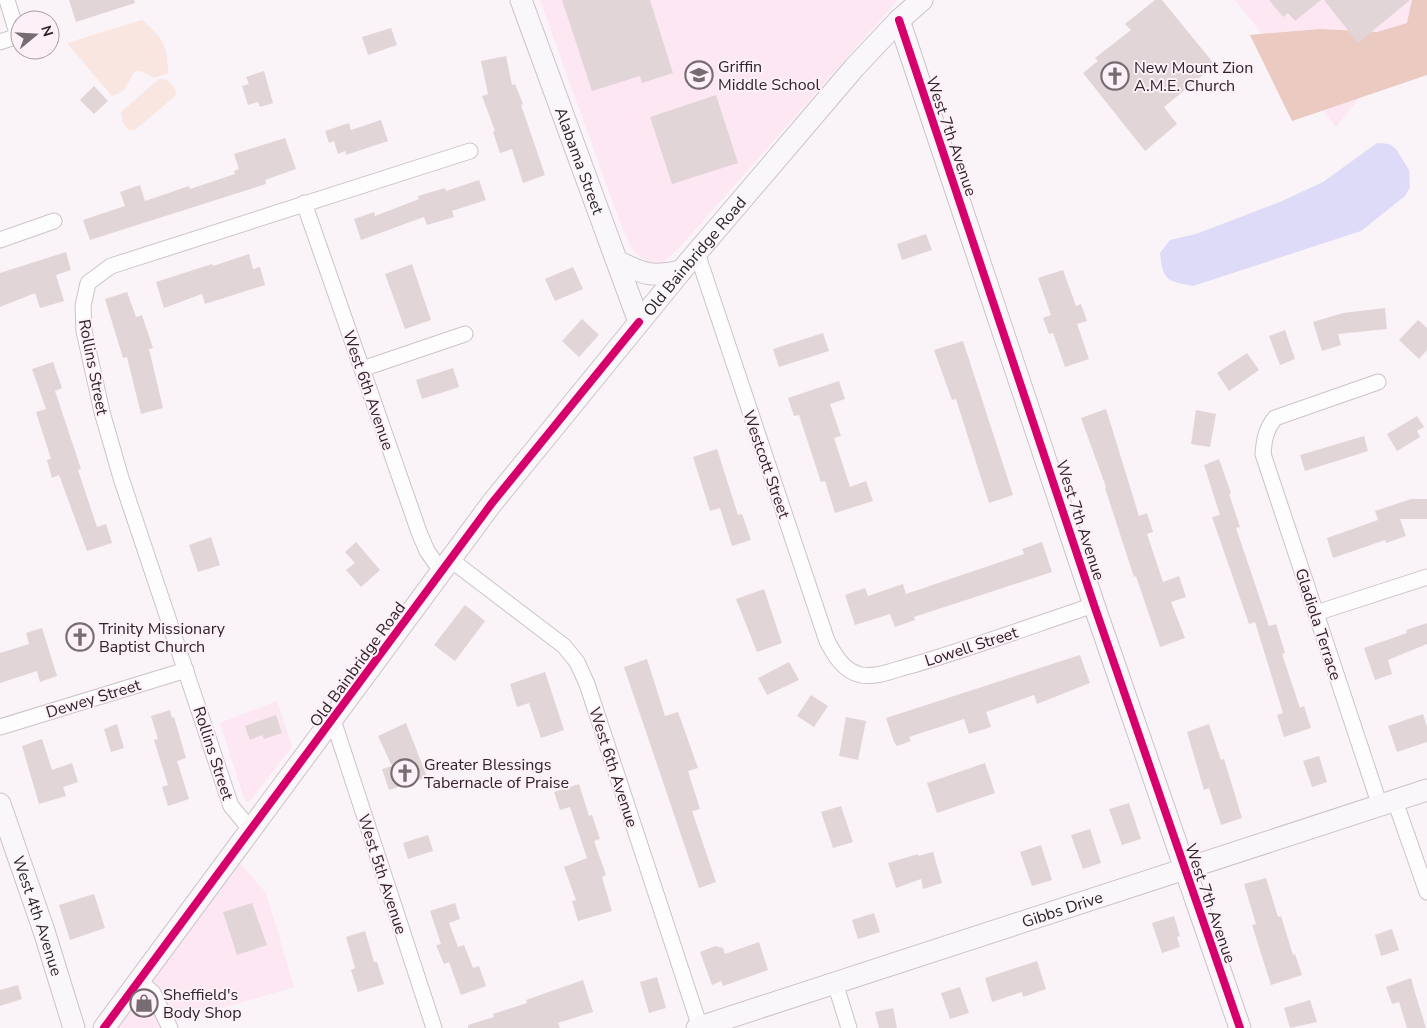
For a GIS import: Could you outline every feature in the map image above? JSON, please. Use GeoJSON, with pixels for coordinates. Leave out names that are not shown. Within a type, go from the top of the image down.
{"type":"FeatureCollection","features":[{"type":"Feature","properties":{"kind":"street"},"geometry":{"type":"LineString","coordinates":[[0,42],[18,36],[7,0]]}},
{"type":"Feature","properties":{"kind":"street","name":"Alabama Street"},"geometry":{"type":"LineString","coordinates":[[520,0],[619,262],[639,322]]}},
{"type":"Feature","properties":{"kind":"street","name":"Old Bainbridge Road"},"geometry":{"type":"LineString","coordinates":[[104,1028],[492,503],[681,271],[854,68],[898,20],[922,0]]}},
{"type":"Feature","properties":{"kind":"street","name":"West 7th Avenue"},"geometry":{"type":"LineString","coordinates":[[898,20],[1094,605],[1240,1028]]}},
{"type":"Feature","properties":{"kind":"street","name":"Rollins Street"},"geometry":{"type":"LineString","coordinates":[[250,830],[231,806],[121,478],[102,412],[84,331],[84,295],[88,283],[110,266],[470,151]]}},
{"type":"Feature","properties":{"kind":"street","name":"West 6th Avenue"},"geometry":{"type":"LineString","coordinates":[[304,204],[427,551],[564,646],[577,662],[587,684],[698,1028]]}},
{"type":"Feature","properties":{"kind":"street"},"geometry":{"type":"LineString","coordinates":[[0,240],[54,220]]}},
{"type":"Feature","properties":{"kind":"street","name":"Westcott Street"},"geometry":{"type":"LineString","coordinates":[[697,253],[827,640],[836,657],[848,669]]}},
{"type":"Feature","properties":{"kind":"street"},"geometry":{"type":"LineString","coordinates":[[619,262],[639,272],[657,276],[681,271]]}},
{"type":"Feature","properties":{"kind":"street"},"geometry":{"type":"LineString","coordinates":[[362,369],[465,334]]}},
{"type":"Feature","properties":{"kind":"street","name":"Gladiola Terrace"},"geometry":{"type":"LineString","coordinates":[[1378,382],[1275,418],[1268,427],[1263,454],[1316,613],[1387,803],[1427,892]]}},
{"type":"Feature","properties":{"kind":"street"},"geometry":{"type":"LineString","coordinates":[[1316,613],[1427,577]]}},
{"type":"Feature","properties":{"kind":"street","name":"Lowell Street"},"geometry":{"type":"LineString","coordinates":[[848,669],[859,674],[874,676],[929,660],[1094,605]]}},
{"type":"Feature","properties":{"kind":"street","name":"Dewey Street"},"geometry":{"type":"LineString","coordinates":[[0,727],[186,670]]}},
{"type":"Feature","properties":{"kind":"street","name":"West 5th Avenue"},"geometry":{"type":"LineString","coordinates":[[332,720],[434,1028]]}},
{"type":"Feature","properties":{"kind":"street","name":"Gibbs Drive"},"geometry":{"type":"LineString","coordinates":[[698,1028],[1427,790]]}},
{"type":"Feature","properties":{"kind":"street","name":"West 4th Avenue"},"geometry":{"type":"LineString","coordinates":[[0,804],[44,931],[74,1028]]}},
{"type":"Feature","properties":{"kind":"street"},"geometry":{"type":"LineString","coordinates":[[140,981],[153,993],[170,1028]]}},
{"type":"Feature","properties":{"kind":"street"},"geometry":{"type":"LineString","coordinates":[[835,983],[849,1028]]}},
{"type":"Feature","properties":{"kind":"shaded area","name":"Griffin Middle School"},"geometry":{"type":"Polygon","coordinates":[[[540,0],[897,1],[679,248],[663,263],[652,263],[643,259],[633,250],[621,225],[540,0]]]}},
{"type":"Feature","properties":{"kind":"shaded area"},"geometry":{"type":"Polygon","coordinates":[[[1235,0],[1427,0],[1427,13],[1336,127],[1235,0]]]}},
{"type":"Feature","properties":{"kind":"shaded area"},"geometry":{"type":"Polygon","coordinates":[[[1412,0],[1427,0],[1427,75],[1292,121],[1250,35],[1320,29],[1377,32],[1407,23],[1412,0]]]}},
{"type":"Feature","properties":{"kind":"shaded area"},"geometry":{"type":"Polygon","coordinates":[[[142,20],[155,32],[163,43],[167,56],[168,73],[154,78],[141,71],[135,71],[123,91],[112,96],[67,43],[142,20]]]}},
{"type":"Feature","properties":{"kind":"shaded area"},"geometry":{"type":"Polygon","coordinates":[[[159,79],[171,83],[176,95],[135,130],[129,130],[123,123],[121,112],[159,79]]]}},
{"type":"Feature","properties":{"kind":"shaded area"},"geometry":{"type":"Polygon","coordinates":[[[277,701],[292,747],[249,802],[245,801],[220,723],[277,701]]]}},
{"type":"Feature","properties":{"kind":"shaded area"},"geometry":{"type":"Polygon","coordinates":[[[240,863],[266,893],[294,987],[174,1022],[150,982],[240,863]]]}},
{"type":"Feature","properties":{"kind":"shaded area","name":"Sheffield's Body Shop"},"geometry":{"type":"Polygon","coordinates":[[[144,994],[157,1012],[162,1028],[117,1028],[144,994]]]}},
{"type":"Feature","properties":{"kind":"water"},"geometry":{"type":"Polygon","coordinates":[[[1377,143],[1389,144],[1396,149],[1409,170],[1410,187],[1405,196],[1361,231],[1193,286],[1172,281],[1165,274],[1160,253],[1170,240],[1196,234],[1280,202],[1323,182],[1377,143]]]}},
{"type":"Feature","properties":{"kind":"building"},"geometry":{"type":"Polygon","coordinates":[[[69,0],[134,0],[135,3],[76,22],[69,0]]]}},
{"type":"Feature","properties":{"kind":"building"},"geometry":{"type":"Polygon","coordinates":[[[562,0],[650,0],[673,73],[642,83],[640,76],[592,91],[562,0]]]}},
{"type":"Feature","properties":{"kind":"building"},"geometry":{"type":"Polygon","coordinates":[[[1155,0],[1162,0],[1215,65],[1164,107],[1177,124],[1145,151],[1083,73],[1098,61],[1095,58],[1131,30],[1125,24],[1155,0]]]}},
{"type":"Feature","properties":{"kind":"building"},"geometry":{"type":"Polygon","coordinates":[[[1269,0],[1321,0],[1295,21],[1288,13],[1283,17],[1269,0]]]}},
{"type":"Feature","properties":{"kind":"building"},"geometry":{"type":"Polygon","coordinates":[[[1324,0],[1410,0],[1358,43],[1324,0]]]}},
{"type":"Feature","properties":{"kind":"building"},"geometry":{"type":"Polygon","coordinates":[[[391,28],[397,45],[368,55],[362,37],[391,28]]]}},
{"type":"Feature","properties":{"kind":"building"},"geometry":{"type":"Polygon","coordinates":[[[506,56],[512,85],[515,84],[523,104],[521,105],[545,175],[523,183],[512,149],[500,153],[493,132],[495,131],[482,96],[488,94],[481,61],[506,56]]]}},
{"type":"Feature","properties":{"kind":"building"},"geometry":{"type":"Polygon","coordinates":[[[264,71],[273,103],[260,107],[258,102],[248,105],[242,86],[249,84],[246,77],[264,71]]]}},
{"type":"Feature","properties":{"kind":"building"},"geometry":{"type":"Polygon","coordinates":[[[94,86],[108,101],[94,114],[80,100],[94,86]]]}},
{"type":"Feature","properties":{"kind":"building"},"geometry":{"type":"Polygon","coordinates":[[[716,95],[738,163],[672,184],[650,117],[716,95]]]}},
{"type":"Feature","properties":{"kind":"building"},"geometry":{"type":"Polygon","coordinates":[[[381,120],[388,141],[346,155],[345,151],[338,154],[334,141],[329,143],[325,131],[349,123],[351,130],[381,120]]]}},
{"type":"Feature","properties":{"kind":"building"},"geometry":{"type":"Polygon","coordinates":[[[285,138],[296,169],[265,180],[266,184],[90,240],[83,220],[125,206],[120,192],[140,185],[145,201],[189,186],[190,189],[235,174],[234,171],[239,169],[234,154],[285,138]]]}},
{"type":"Feature","properties":{"kind":"building"},"geometry":{"type":"Polygon","coordinates":[[[479,180],[486,200],[452,211],[454,217],[427,225],[424,217],[361,240],[354,219],[374,212],[375,216],[419,199],[418,196],[445,188],[446,191],[479,180]]]}},
{"type":"Feature","properties":{"kind":"building"},"geometry":{"type":"Polygon","coordinates":[[[926,234],[932,250],[902,260],[897,244],[926,234]]]}},
{"type":"Feature","properties":{"kind":"building"},"geometry":{"type":"Polygon","coordinates":[[[66,252],[71,270],[56,275],[64,301],[40,308],[35,293],[0,307],[0,273],[66,252]]]}},
{"type":"Feature","properties":{"kind":"building"},"geometry":{"type":"Polygon","coordinates":[[[249,254],[253,269],[260,267],[265,285],[205,304],[202,294],[164,308],[156,282],[249,254]]]}},
{"type":"Feature","properties":{"kind":"building"},"geometry":{"type":"Polygon","coordinates":[[[412,264],[431,320],[405,329],[385,274],[412,264]]]}},
{"type":"Feature","properties":{"kind":"building"},"geometry":{"type":"Polygon","coordinates":[[[573,267],[583,289],[555,301],[545,279],[573,267]]]}},
{"type":"Feature","properties":{"kind":"building"},"geometry":{"type":"Polygon","coordinates":[[[1063,270],[1076,306],[1081,304],[1087,321],[1077,324],[1089,359],[1065,367],[1053,333],[1049,334],[1043,318],[1051,315],[1038,278],[1063,270]]]}},
{"type":"Feature","properties":{"kind":"building"},"geometry":{"type":"Polygon","coordinates":[[[127,292],[136,317],[142,315],[153,348],[149,349],[163,408],[141,414],[127,357],[123,358],[105,299],[127,292]]]}},
{"type":"Feature","properties":{"kind":"building"},"geometry":{"type":"Polygon","coordinates":[[[1385,308],[1387,329],[1338,334],[1341,345],[1322,351],[1313,322],[1343,313],[1385,308]]]}},
{"type":"Feature","properties":{"kind":"building"},"geometry":{"type":"Polygon","coordinates":[[[582,319],[599,335],[579,357],[562,341],[582,319]]]}},
{"type":"Feature","properties":{"kind":"building"},"geometry":{"type":"Polygon","coordinates":[[[1418,320],[1427,328],[1427,350],[1419,359],[1399,340],[1418,320]]]}},
{"type":"Feature","properties":{"kind":"building"},"geometry":{"type":"Polygon","coordinates":[[[1285,330],[1295,359],[1280,365],[1269,336],[1285,330]]]}},
{"type":"Feature","properties":{"kind":"building"},"geometry":{"type":"Polygon","coordinates":[[[823,333],[829,351],[779,367],[773,349],[823,333]]]}},
{"type":"Feature","properties":{"kind":"building"},"geometry":{"type":"Polygon","coordinates":[[[963,341],[1013,495],[989,503],[956,399],[952,400],[934,350],[963,341]]]}},
{"type":"Feature","properties":{"kind":"building"},"geometry":{"type":"Polygon","coordinates":[[[1247,353],[1259,370],[1229,391],[1217,373],[1247,353]]]}},
{"type":"Feature","properties":{"kind":"building"},"geometry":{"type":"Polygon","coordinates":[[[53,362],[62,388],[55,391],[81,469],[78,470],[97,527],[106,524],[112,543],[87,551],[59,475],[52,478],[47,460],[51,459],[36,412],[46,409],[32,369],[53,362]]]}},
{"type":"Feature","properties":{"kind":"building"},"geometry":{"type":"Polygon","coordinates":[[[453,368],[459,387],[422,399],[416,380],[453,368]]]}},
{"type":"Feature","properties":{"kind":"building"},"geometry":{"type":"Polygon","coordinates":[[[839,381],[845,399],[830,404],[841,436],[834,438],[850,487],[866,481],[873,501],[835,513],[825,481],[821,482],[799,415],[794,416],[788,398],[839,381]]]}},
{"type":"Feature","properties":{"kind":"building"},"geometry":{"type":"Polygon","coordinates":[[[1106,409],[1139,516],[1147,513],[1153,532],[1147,534],[1163,582],[1179,576],[1186,597],[1171,602],[1185,638],[1160,647],[1136,576],[1134,577],[1106,487],[1081,418],[1106,409]]]}},
{"type":"Feature","properties":{"kind":"building"},"geometry":{"type":"Polygon","coordinates":[[[1196,410],[1216,414],[1210,447],[1191,444],[1196,410]]]}},
{"type":"Feature","properties":{"kind":"building"},"geometry":{"type":"Polygon","coordinates":[[[1417,416],[1424,427],[1417,431],[1420,437],[1397,451],[1387,434],[1417,416]]]}},
{"type":"Feature","properties":{"kind":"building"},"geometry":{"type":"Polygon","coordinates":[[[1364,436],[1368,451],[1305,471],[1300,455],[1364,436]]]}},
{"type":"Feature","properties":{"kind":"building"},"geometry":{"type":"Polygon","coordinates":[[[717,449],[738,515],[742,514],[751,540],[732,546],[720,508],[710,511],[693,457],[717,449]]]}},
{"type":"Feature","properties":{"kind":"building"},"geometry":{"type":"Polygon","coordinates":[[[1219,459],[1240,527],[1236,528],[1269,626],[1276,624],[1285,653],[1282,654],[1300,708],[1304,706],[1311,728],[1284,737],[1277,715],[1283,713],[1255,622],[1249,624],[1212,517],[1220,515],[1204,465],[1219,459]]]}},
{"type":"Feature","properties":{"kind":"building"},"geometry":{"type":"Polygon","coordinates":[[[1411,499],[1427,499],[1427,519],[1400,519],[1406,536],[1386,543],[1385,540],[1333,558],[1327,538],[1378,520],[1375,511],[1411,499]]]}},
{"type":"Feature","properties":{"kind":"building"},"geometry":{"type":"Polygon","coordinates":[[[211,537],[220,565],[198,572],[189,545],[211,537]]]}},
{"type":"Feature","properties":{"kind":"building"},"geometry":{"type":"Polygon","coordinates":[[[356,542],[380,570],[361,587],[346,570],[355,563],[345,552],[356,542]]]}},
{"type":"Feature","properties":{"kind":"building"},"geometry":{"type":"Polygon","coordinates":[[[1042,542],[1052,572],[914,617],[915,620],[895,627],[890,614],[855,625],[845,595],[865,588],[868,596],[903,584],[906,594],[1024,554],[1022,549],[1042,542]]]}},
{"type":"Feature","properties":{"kind":"building"},"geometry":{"type":"Polygon","coordinates":[[[764,589],[782,643],[757,652],[736,599],[764,589]]]}},
{"type":"Feature","properties":{"kind":"building"},"geometry":{"type":"Polygon","coordinates":[[[465,605],[485,621],[455,661],[434,645],[465,605]]]}},
{"type":"Feature","properties":{"kind":"building"},"geometry":{"type":"Polygon","coordinates":[[[1427,623],[1427,644],[1388,660],[1392,674],[1375,680],[1364,648],[1407,633],[1406,630],[1427,623]]]}},
{"type":"Feature","properties":{"kind":"building"},"geometry":{"type":"Polygon","coordinates":[[[42,628],[57,676],[40,682],[37,671],[0,683],[0,653],[29,644],[26,633],[42,628]]]}},
{"type":"Feature","properties":{"kind":"building"},"geometry":{"type":"Polygon","coordinates":[[[1080,655],[1090,683],[1037,704],[1034,695],[986,712],[991,727],[969,734],[964,719],[909,737],[911,741],[897,746],[894,742],[886,718],[1080,655]]]}},
{"type":"Feature","properties":{"kind":"building"},"geometry":{"type":"Polygon","coordinates":[[[647,659],[665,716],[678,712],[698,768],[688,771],[700,809],[692,811],[716,882],[699,888],[624,667],[647,659]]]}},
{"type":"Feature","properties":{"kind":"building"},"geometry":{"type":"Polygon","coordinates":[[[789,662],[799,680],[767,695],[758,678],[789,662]]]}},
{"type":"Feature","properties":{"kind":"building"},"geometry":{"type":"Polygon","coordinates":[[[545,672],[564,730],[541,738],[529,703],[517,707],[510,684],[545,672]]]}},
{"type":"Feature","properties":{"kind":"building"},"geometry":{"type":"Polygon","coordinates":[[[811,695],[828,706],[814,727],[797,716],[811,695]]]}},
{"type":"Feature","properties":{"kind":"building"},"geometry":{"type":"Polygon","coordinates":[[[170,710],[172,718],[174,717],[186,758],[177,761],[189,799],[168,806],[162,787],[168,785],[154,740],[158,739],[151,716],[170,710]]]}},
{"type":"Feature","properties":{"kind":"building"},"geometry":{"type":"Polygon","coordinates":[[[1423,714],[1427,727],[1427,742],[1397,752],[1388,726],[1423,714]]]}},
{"type":"Feature","properties":{"kind":"building"},"geometry":{"type":"Polygon","coordinates":[[[276,715],[282,733],[264,739],[262,735],[250,740],[245,726],[276,715]]]}},
{"type":"Feature","properties":{"kind":"building"},"geometry":{"type":"Polygon","coordinates":[[[846,717],[866,721],[858,760],[839,756],[846,717]]]}},
{"type":"Feature","properties":{"kind":"building"},"geometry":{"type":"Polygon","coordinates":[[[406,723],[427,777],[389,790],[382,769],[392,766],[378,736],[406,723]]]}},
{"type":"Feature","properties":{"kind":"building"},"geometry":{"type":"Polygon","coordinates":[[[117,724],[124,748],[111,752],[104,729],[117,724]]]}},
{"type":"Feature","properties":{"kind":"building"},"geometry":{"type":"Polygon","coordinates":[[[1209,724],[1221,760],[1224,759],[1242,818],[1221,825],[1209,788],[1204,790],[1187,732],[1209,724]]]}},
{"type":"Feature","properties":{"kind":"building"},"geometry":{"type":"Polygon","coordinates":[[[42,739],[52,770],[72,763],[78,782],[63,787],[66,796],[39,804],[22,746],[42,739]]]}},
{"type":"Feature","properties":{"kind":"building"},"geometry":{"type":"Polygon","coordinates":[[[1319,756],[1327,782],[1312,787],[1303,761],[1319,756]]]}},
{"type":"Feature","properties":{"kind":"building"},"geometry":{"type":"Polygon","coordinates":[[[985,763],[995,793],[937,813],[927,783],[985,763]]]}},
{"type":"Feature","properties":{"kind":"building"},"geometry":{"type":"Polygon","coordinates":[[[579,784],[589,816],[592,815],[600,839],[594,841],[606,875],[602,877],[612,911],[578,921],[572,901],[576,900],[564,867],[587,858],[570,807],[560,810],[554,792],[579,784]]]}},
{"type":"Feature","properties":{"kind":"building"},"geometry":{"type":"Polygon","coordinates":[[[1129,803],[1141,839],[1122,845],[1109,809],[1129,803]]]}},
{"type":"Feature","properties":{"kind":"building"},"geometry":{"type":"Polygon","coordinates":[[[841,806],[853,842],[833,848],[821,812],[841,806]]]}},
{"type":"Feature","properties":{"kind":"building"},"geometry":{"type":"Polygon","coordinates":[[[1090,829],[1101,863],[1083,869],[1071,835],[1090,829]]]}},
{"type":"Feature","properties":{"kind":"building"},"geometry":{"type":"Polygon","coordinates":[[[428,835],[433,851],[408,859],[403,843],[428,835]]]}},
{"type":"Feature","properties":{"kind":"building"},"geometry":{"type":"Polygon","coordinates":[[[1041,845],[1052,880],[1032,886],[1020,852],[1041,845]]]}},
{"type":"Feature","properties":{"kind":"building"},"geometry":{"type":"Polygon","coordinates":[[[933,852],[942,883],[923,889],[921,879],[896,888],[888,863],[918,854],[918,856],[933,852]]]}},
{"type":"Feature","properties":{"kind":"building"},"geometry":{"type":"Polygon","coordinates":[[[1266,878],[1278,917],[1281,916],[1293,955],[1295,954],[1302,975],[1271,985],[1252,925],[1256,924],[1244,884],[1266,878]]]}},
{"type":"Feature","properties":{"kind":"building"},"geometry":{"type":"Polygon","coordinates":[[[94,894],[105,928],[70,940],[59,905],[94,894]]]}},
{"type":"Feature","properties":{"kind":"building"},"geometry":{"type":"Polygon","coordinates":[[[252,903],[267,945],[237,955],[223,912],[252,903]]]}},
{"type":"Feature","properties":{"kind":"building"},"geometry":{"type":"Polygon","coordinates":[[[455,903],[460,919],[449,923],[458,947],[464,945],[473,968],[479,966],[486,986],[461,995],[449,962],[444,964],[436,945],[441,944],[430,911],[455,903]]]}},
{"type":"Feature","properties":{"kind":"building"},"geometry":{"type":"Polygon","coordinates":[[[874,913],[880,932],[858,939],[852,920],[874,913]]]}},
{"type":"Feature","properties":{"kind":"building"},"geometry":{"type":"Polygon","coordinates":[[[1174,916],[1180,936],[1177,937],[1180,947],[1162,953],[1152,923],[1174,916]]]}},
{"type":"Feature","properties":{"kind":"building"},"geometry":{"type":"Polygon","coordinates":[[[1392,929],[1399,950],[1381,956],[1375,935],[1392,929]]]}},
{"type":"Feature","properties":{"kind":"building"},"geometry":{"type":"Polygon","coordinates":[[[365,931],[374,962],[377,962],[384,984],[358,992],[351,970],[355,968],[346,937],[365,931]]]}},
{"type":"Feature","properties":{"kind":"building"},"geometry":{"type":"Polygon","coordinates":[[[759,942],[768,970],[723,986],[721,981],[712,985],[700,952],[715,946],[723,948],[725,954],[759,942]]]}},
{"type":"Feature","properties":{"kind":"building"},"geometry":{"type":"Polygon","coordinates":[[[1037,961],[1046,989],[1023,997],[1022,992],[992,1002],[985,978],[1037,961]]]}},
{"type":"Feature","properties":{"kind":"building"},"geometry":{"type":"Polygon","coordinates":[[[657,977],[666,1008],[649,1013],[640,982],[657,977]]]}},
{"type":"Feature","properties":{"kind":"building"},"geometry":{"type":"Polygon","coordinates":[[[1411,978],[1426,1028],[1407,1028],[1399,1002],[1392,1004],[1386,987],[1411,978]]]}},
{"type":"Feature","properties":{"kind":"building"},"geometry":{"type":"Polygon","coordinates":[[[583,980],[593,1012],[558,1023],[560,1028],[468,1028],[468,1025],[494,1017],[493,1014],[527,1003],[526,1000],[583,980]]]}},
{"type":"Feature","properties":{"kind":"building"},"geometry":{"type":"Polygon","coordinates":[[[18,985],[22,999],[0,1006],[0,990],[18,985]]]}},
{"type":"Feature","properties":{"kind":"building"},"geometry":{"type":"Polygon","coordinates":[[[960,987],[969,1013],[950,1019],[941,993],[960,987]]]}},
{"type":"Feature","properties":{"kind":"building"},"geometry":{"type":"Polygon","coordinates":[[[1310,1000],[1317,1022],[1290,1028],[1284,1008],[1310,1000]]]}},
{"type":"Feature","properties":{"kind":"building"},"geometry":{"type":"Polygon","coordinates":[[[893,1008],[897,1028],[879,1028],[875,1012],[893,1008]]]}},
{"type":"Feature","properties":{"kind":"cycle path"},"geometry":{"type":"LineString","coordinates":[[899,20],[1094,605],[1240,1028]]}},
{"type":"Feature","properties":{"kind":"cycle path"},"geometry":{"type":"LineString","coordinates":[[104,1028],[492,503],[639,322]]}},
{"type":"Feature","properties":{"kind":"place","name":"Griffin Middle School"},"geometry":{"type":"Point","coordinates":[699,75]}},
{"type":"Feature","properties":{"kind":"place","name":"New Mount Zion A.M.E. Church"},"geometry":{"type":"Point","coordinates":[1115,76]}},
{"type":"Feature","properties":{"kind":"place","name":"Trinity Missionary Baptist Church"},"geometry":{"type":"Point","coordinates":[80,637]}},
{"type":"Feature","properties":{"kind":"place","name":"Greater Blessings Tabernacle of Praise"},"geometry":{"type":"Point","coordinates":[405,773]}},
{"type":"Feature","properties":{"kind":"place","name":"Sheffield's Body Shop"},"geometry":{"type":"Point","coordinates":[144,1003]}}]}
